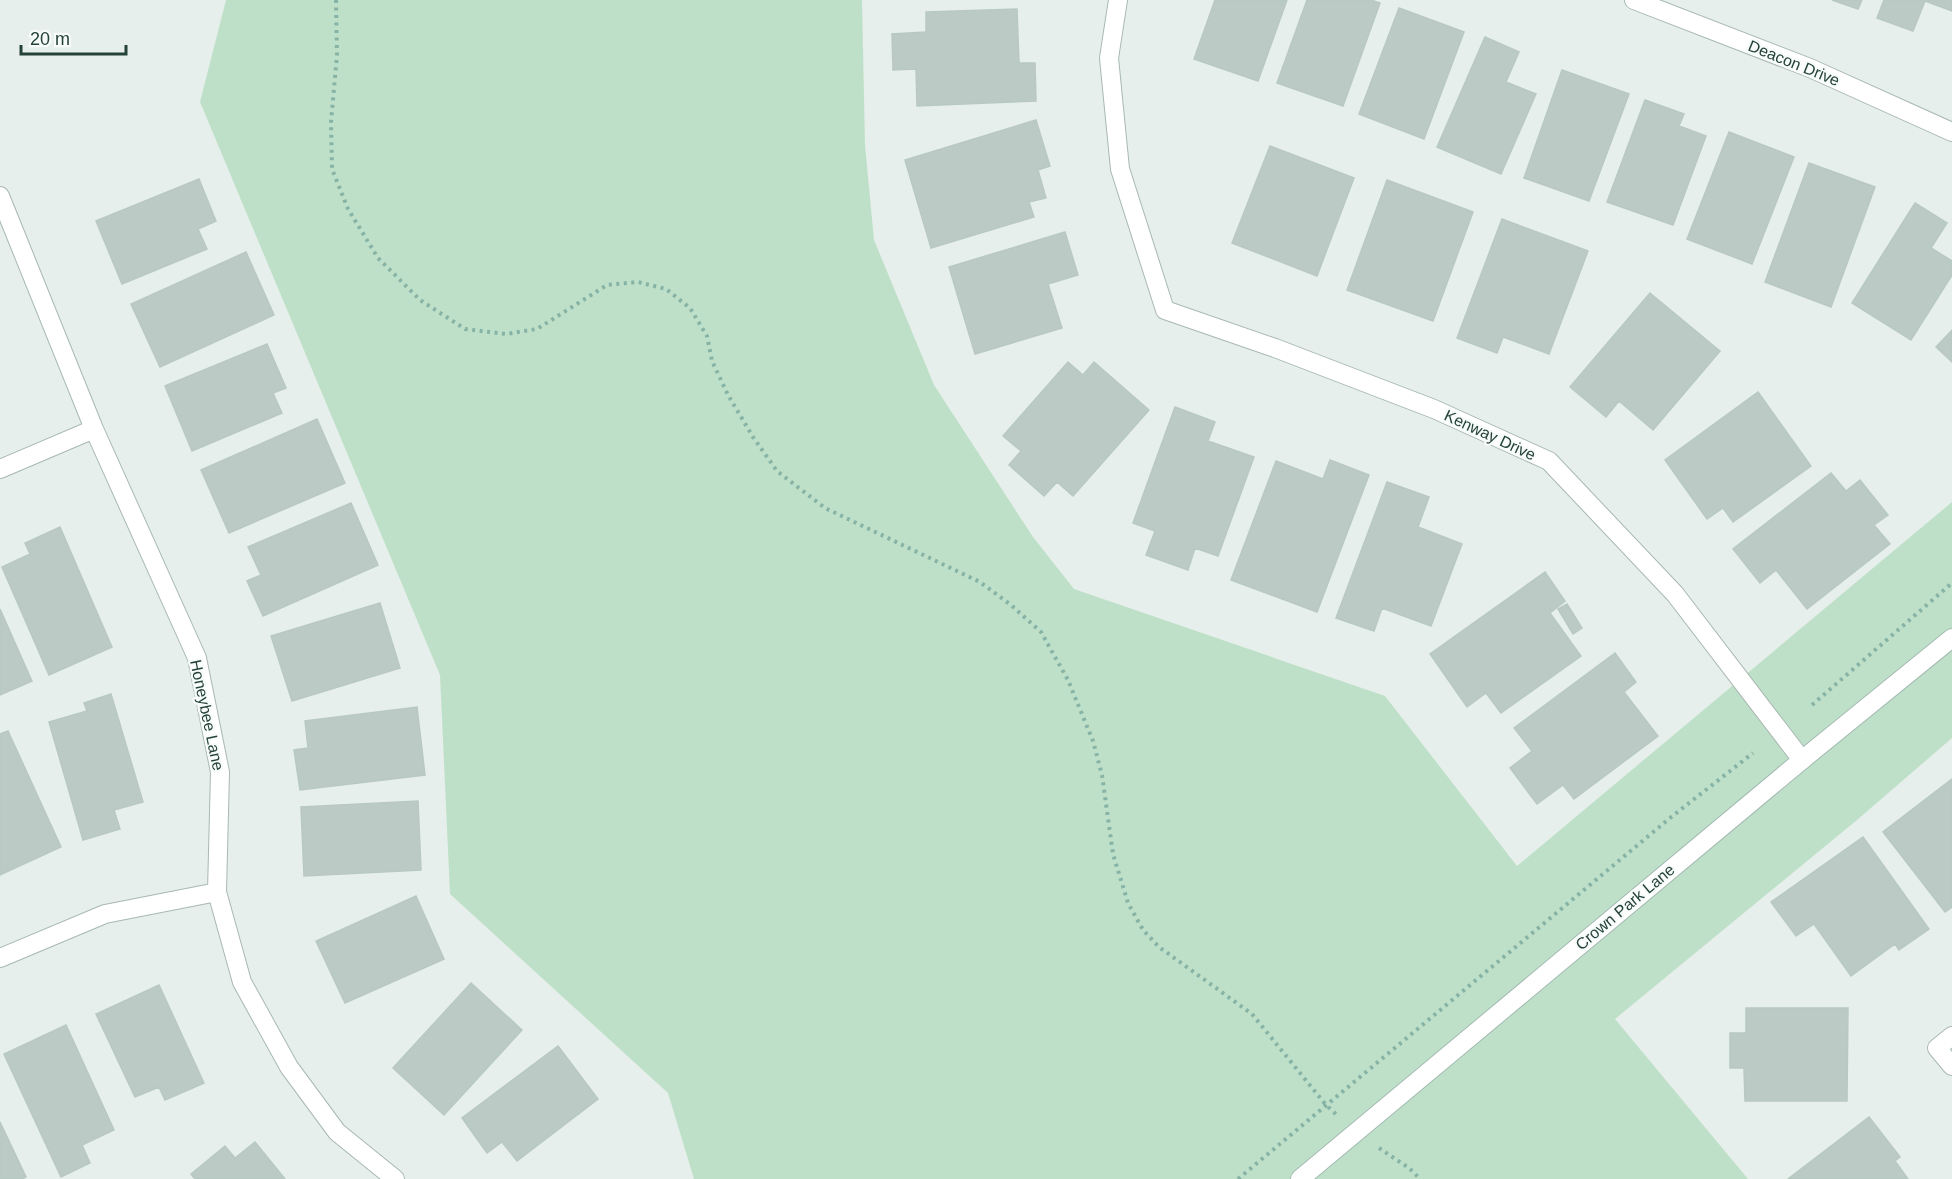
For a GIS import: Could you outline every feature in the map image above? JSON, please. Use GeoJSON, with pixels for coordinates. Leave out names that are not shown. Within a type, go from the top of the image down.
{"type":"FeatureCollection","features":[{"type":"Feature","properties":{"kind":"street","name":"Kenway Drive"},"geometry":{"type":"LineString","coordinates":[[1118,0],[1109,58],[1120,169],[1165,310],[1275,348],[1434,409],[1549,461],[1675,594],[1802,760]]}},
{"type":"Feature","properties":{"kind":"street","name":"Deacon Drive"},"geometry":{"type":"LineString","coordinates":[[1634,0],[1810,68],[1952,132]]}},
{"type":"Feature","properties":{"kind":"street","name":"Honeybee Lane"},"geometry":{"type":"LineString","coordinates":[[0,196],[94,429],[197,658],[220,772],[217,892],[242,982],[289,1067],[337,1132],[394,1179]]}},
{"type":"Feature","properties":{"kind":"street"},"geometry":{"type":"LineString","coordinates":[[0,469],[94,429]]}},
{"type":"Feature","properties":{"kind":"street","name":"Crown Park Lane"},"geometry":{"type":"LineString","coordinates":[[1300,1179],[1802,760],[1952,638]]}},
{"type":"Feature","properties":{"kind":"street"},"geometry":{"type":"LineString","coordinates":[[0,958],[105,914],[217,892]]}},
{"type":"Feature","properties":{"kind":"street"},"geometry":{"type":"LineString","coordinates":[[1952,1036],[1937,1048],[1952,1066]]}},
{"type":"Feature","properties":{"kind":"path"},"geometry":{"type":"LineString","coordinates":[[336,0],[337,55],[331,122],[332,170],[348,209],[378,258],[420,300],[465,328],[506,334],[537,329],[606,285],[638,282],[666,289],[690,308],[707,336],[712,361],[728,395],[777,471],[825,508],[980,582],[1011,605],[1041,632],[1068,680],[1093,741],[1102,775],[1113,855],[1128,903],[1143,930],[1159,947],[1252,1014],[1339,1118]]}},
{"type":"Feature","properties":{"kind":"path"},"geometry":{"type":"LineString","coordinates":[[1812,705],[1952,583]]}},
{"type":"Feature","properties":{"kind":"path"},"geometry":{"type":"LineString","coordinates":[[1238,1179],[1670,818],[1753,753]]}},
{"type":"Feature","properties":{"kind":"path"},"geometry":{"type":"LineString","coordinates":[[1379,1148],[1409,1168],[1420,1179]]}},
{"type":"Feature","properties":{"kind":"green space"},"geometry":{"type":"Polygon","coordinates":[[[226,0],[862,0],[865,145],[874,240],[934,385],[1033,537],[1074,589],[1385,696],[1517,866],[1952,502],[1952,738],[1857,820],[1615,1019],[1748,1179],[694,1179],[668,1093],[450,894],[440,675],[200,102],[226,0]]]}},
{"type":"Feature","properties":{"kind":"building"},"geometry":{"type":"Polygon","coordinates":[[[1215,0],[1287,0],[1258,81],[1194,59],[1215,0]]]}},
{"type":"Feature","properties":{"kind":"building"},"geometry":{"type":"Polygon","coordinates":[[[1307,0],[1371,0],[1380,3],[1343,106],[1277,83],[1307,0]]]}},
{"type":"Feature","properties":{"kind":"building"},"geometry":{"type":"Polygon","coordinates":[[[1832,0],[1862,0],[1858,9],[1832,0]]]}},
{"type":"Feature","properties":{"kind":"building"},"geometry":{"type":"Polygon","coordinates":[[[1884,0],[1952,0],[1952,11],[1925,1],[1913,31],[1877,18],[1884,0]]]}},
{"type":"Feature","properties":{"kind":"building"},"geometry":{"type":"Polygon","coordinates":[[[1399,8],[1464,32],[1424,139],[1359,114],[1399,8]]]}},
{"type":"Feature","properties":{"kind":"building"},"geometry":{"type":"Polygon","coordinates":[[[1017,9],[1019,63],[1035,63],[1036,101],[917,106],[916,69],[893,70],[892,34],[926,32],[926,12],[1017,9]]]}},
{"type":"Feature","properties":{"kind":"building"},"geometry":{"type":"Polygon","coordinates":[[[1485,37],[1519,52],[1506,82],[1536,94],[1501,174],[1437,147],[1485,37]]]}},
{"type":"Feature","properties":{"kind":"building"},"geometry":{"type":"Polygon","coordinates":[[[1562,70],[1629,94],[1589,201],[1524,178],[1562,70]]]}},
{"type":"Feature","properties":{"kind":"building"},"geometry":{"type":"Polygon","coordinates":[[[1645,100],[1684,114],[1679,126],[1706,136],[1673,225],[1607,202],[1645,100]]]}},
{"type":"Feature","properties":{"kind":"building"},"geometry":{"type":"Polygon","coordinates":[[[1036,120],[1050,166],[1038,170],[1046,198],[1029,202],[1034,217],[931,248],[905,160],[1036,120]]]}},
{"type":"Feature","properties":{"kind":"building"},"geometry":{"type":"Polygon","coordinates":[[[1729,132],[1794,157],[1752,264],[1687,239],[1729,132]]]}},
{"type":"Feature","properties":{"kind":"building"},"geometry":{"type":"Polygon","coordinates":[[[1270,146],[1354,178],[1317,276],[1232,243],[1270,146]]]}},
{"type":"Feature","properties":{"kind":"building"},"geometry":{"type":"Polygon","coordinates":[[[1809,163],[1875,187],[1831,307],[1765,282],[1809,163]]]}},
{"type":"Feature","properties":{"kind":"building"},"geometry":{"type":"Polygon","coordinates":[[[199,179],[216,221],[198,229],[207,249],[122,284],[96,221],[199,179]]]}},
{"type":"Feature","properties":{"kind":"building"},"geometry":{"type":"Polygon","coordinates":[[[1387,180],[1473,212],[1433,321],[1347,290],[1387,180]]]}},
{"type":"Feature","properties":{"kind":"building"},"geometry":{"type":"Polygon","coordinates":[[[1915,203],[1947,223],[1931,248],[1952,261],[1952,275],[1911,340],[1852,303],[1915,203]]]}},
{"type":"Feature","properties":{"kind":"building"},"geometry":{"type":"Polygon","coordinates":[[[1502,219],[1588,251],[1549,354],[1503,337],[1497,353],[1457,338],[1502,219]]]}},
{"type":"Feature","properties":{"kind":"building"},"geometry":{"type":"Polygon","coordinates":[[[1065,232],[1078,275],[1048,284],[1062,328],[975,354],[949,267],[1065,232]]]}},
{"type":"Feature","properties":{"kind":"building"},"geometry":{"type":"Polygon","coordinates":[[[246,252],[274,315],[160,367],[131,304],[246,252]]]}},
{"type":"Feature","properties":{"kind":"building"},"geometry":{"type":"Polygon","coordinates":[[[1650,293],[1720,351],[1653,430],[1619,401],[1606,417],[1570,387],[1650,293]]]}},
{"type":"Feature","properties":{"kind":"building"},"geometry":{"type":"Polygon","coordinates":[[[1952,330],[1952,362],[1936,347],[1952,330]]]}},
{"type":"Feature","properties":{"kind":"building"},"geometry":{"type":"Polygon","coordinates":[[[267,344],[286,388],[273,393],[282,413],[192,451],[165,386],[267,344]]]}},
{"type":"Feature","properties":{"kind":"building"},"geometry":{"type":"Polygon","coordinates":[[[1068,362],[1083,375],[1094,362],[1149,410],[1073,496],[1057,482],[1044,496],[1009,465],[1021,451],[1003,436],[1068,362]]]}},
{"type":"Feature","properties":{"kind":"building"},"geometry":{"type":"Polygon","coordinates":[[[1758,392],[1811,466],[1733,522],[1723,508],[1707,519],[1665,460],[1758,392]]]}},
{"type":"Feature","properties":{"kind":"building"},"geometry":{"type":"Polygon","coordinates":[[[1175,407],[1215,422],[1208,441],[1254,457],[1218,556],[1195,548],[1188,570],[1146,555],[1155,531],[1133,523],[1175,407]]]}},
{"type":"Feature","properties":{"kind":"building"},"geometry":{"type":"Polygon","coordinates":[[[317,419],[345,483],[229,533],[201,470],[317,419]]]}},
{"type":"Feature","properties":{"kind":"building"},"geometry":{"type":"Polygon","coordinates":[[[1330,460],[1369,475],[1317,612],[1231,580],[1276,461],[1323,479],[1330,460]]]}},
{"type":"Feature","properties":{"kind":"building"},"geometry":{"type":"Polygon","coordinates":[[[1831,473],[1846,491],[1860,480],[1888,515],[1874,525],[1890,544],[1807,609],[1776,570],[1760,583],[1733,549],[1831,473]]]}},
{"type":"Feature","properties":{"kind":"building"},"geometry":{"type":"Polygon","coordinates":[[[1387,482],[1429,497],[1418,527],[1462,544],[1431,626],[1382,608],[1374,631],[1336,618],[1387,482]]]}},
{"type":"Feature","properties":{"kind":"building"},"geometry":{"type":"Polygon","coordinates":[[[351,503],[378,565],[263,616],[247,581],[261,575],[248,547],[351,503]]]}},
{"type":"Feature","properties":{"kind":"building"},"geometry":{"type":"Polygon","coordinates":[[[60,527],[112,647],[49,675],[2,567],[30,554],[25,543],[60,527]]]}},
{"type":"Feature","properties":{"kind":"building"},"geometry":{"type":"Polygon","coordinates":[[[1545,572],[1565,601],[1550,613],[1581,656],[1501,713],[1486,693],[1467,707],[1430,654],[1545,572]]]}},
{"type":"Feature","properties":{"kind":"building"},"geometry":{"type":"Polygon","coordinates":[[[380,603],[400,668],[292,701],[271,636],[380,603]]]}},
{"type":"Feature","properties":{"kind":"building"},"geometry":{"type":"Polygon","coordinates":[[[1567,604],[1582,628],[1573,634],[1558,609],[1567,604]]]}},
{"type":"Feature","properties":{"kind":"building"},"geometry":{"type":"Polygon","coordinates":[[[0,609],[32,681],[0,695],[0,609]]]}},
{"type":"Feature","properties":{"kind":"building"},"geometry":{"type":"Polygon","coordinates":[[[1615,653],[1636,682],[1624,692],[1658,736],[1574,799],[1563,785],[1537,804],[1510,768],[1532,751],[1514,728],[1615,653]]]}},
{"type":"Feature","properties":{"kind":"building"},"geometry":{"type":"Polygon","coordinates":[[[111,694],[143,802],[114,810],[120,829],[83,840],[49,722],[87,711],[84,703],[111,694]]]}},
{"type":"Feature","properties":{"kind":"building"},"geometry":{"type":"Polygon","coordinates":[[[417,707],[425,775],[300,790],[294,750],[308,748],[305,721],[417,707]]]}},
{"type":"Feature","properties":{"kind":"building"},"geometry":{"type":"Polygon","coordinates":[[[8,731],[61,847],[0,875],[0,734],[8,731]]]}},
{"type":"Feature","properties":{"kind":"building"},"geometry":{"type":"Polygon","coordinates":[[[1952,779],[1952,907],[1945,912],[1883,832],[1952,779]]]}},
{"type":"Feature","properties":{"kind":"building"},"geometry":{"type":"Polygon","coordinates":[[[418,801],[421,870],[304,876],[301,807],[418,801]]]}},
{"type":"Feature","properties":{"kind":"building"},"geometry":{"type":"Polygon","coordinates":[[[1863,837],[1929,929],[1899,950],[1895,944],[1851,976],[1814,924],[1796,936],[1771,902],[1863,837]]]}},
{"type":"Feature","properties":{"kind":"building"},"geometry":{"type":"Polygon","coordinates":[[[416,896],[444,959],[345,1003],[316,941],[416,896]]]}},
{"type":"Feature","properties":{"kind":"building"},"geometry":{"type":"Polygon","coordinates":[[[471,983],[522,1030],[444,1115],[393,1068],[471,983]]]}},
{"type":"Feature","properties":{"kind":"building"},"geometry":{"type":"Polygon","coordinates":[[[159,985],[204,1083],[165,1100],[159,1087],[135,1097],[96,1014],[159,985]]]}},
{"type":"Feature","properties":{"kind":"building"},"geometry":{"type":"Polygon","coordinates":[[[1746,1008],[1848,1008],[1847,1101],[1745,1101],[1744,1068],[1730,1068],[1730,1033],[1746,1033],[1746,1008]]]}},
{"type":"Feature","properties":{"kind":"building"},"geometry":{"type":"Polygon","coordinates":[[[66,1025],[114,1130],[82,1145],[90,1163],[61,1177],[4,1054],[66,1025]]]}},
{"type":"Feature","properties":{"kind":"building"},"geometry":{"type":"Polygon","coordinates":[[[558,1046],[598,1099],[517,1161],[502,1142],[487,1153],[462,1118],[558,1046]]]}},
{"type":"Feature","properties":{"kind":"building"},"geometry":{"type":"Polygon","coordinates":[[[1869,1117],[1900,1157],[1895,1161],[1908,1179],[1788,1179],[1869,1117]]]}},
{"type":"Feature","properties":{"kind":"building"},"geometry":{"type":"Polygon","coordinates":[[[0,1122],[26,1177],[22,1179],[0,1179],[0,1122]]]}},
{"type":"Feature","properties":{"kind":"building"},"geometry":{"type":"Polygon","coordinates":[[[255,1142],[285,1179],[195,1179],[191,1174],[225,1146],[235,1158],[255,1142]]]}}]}
